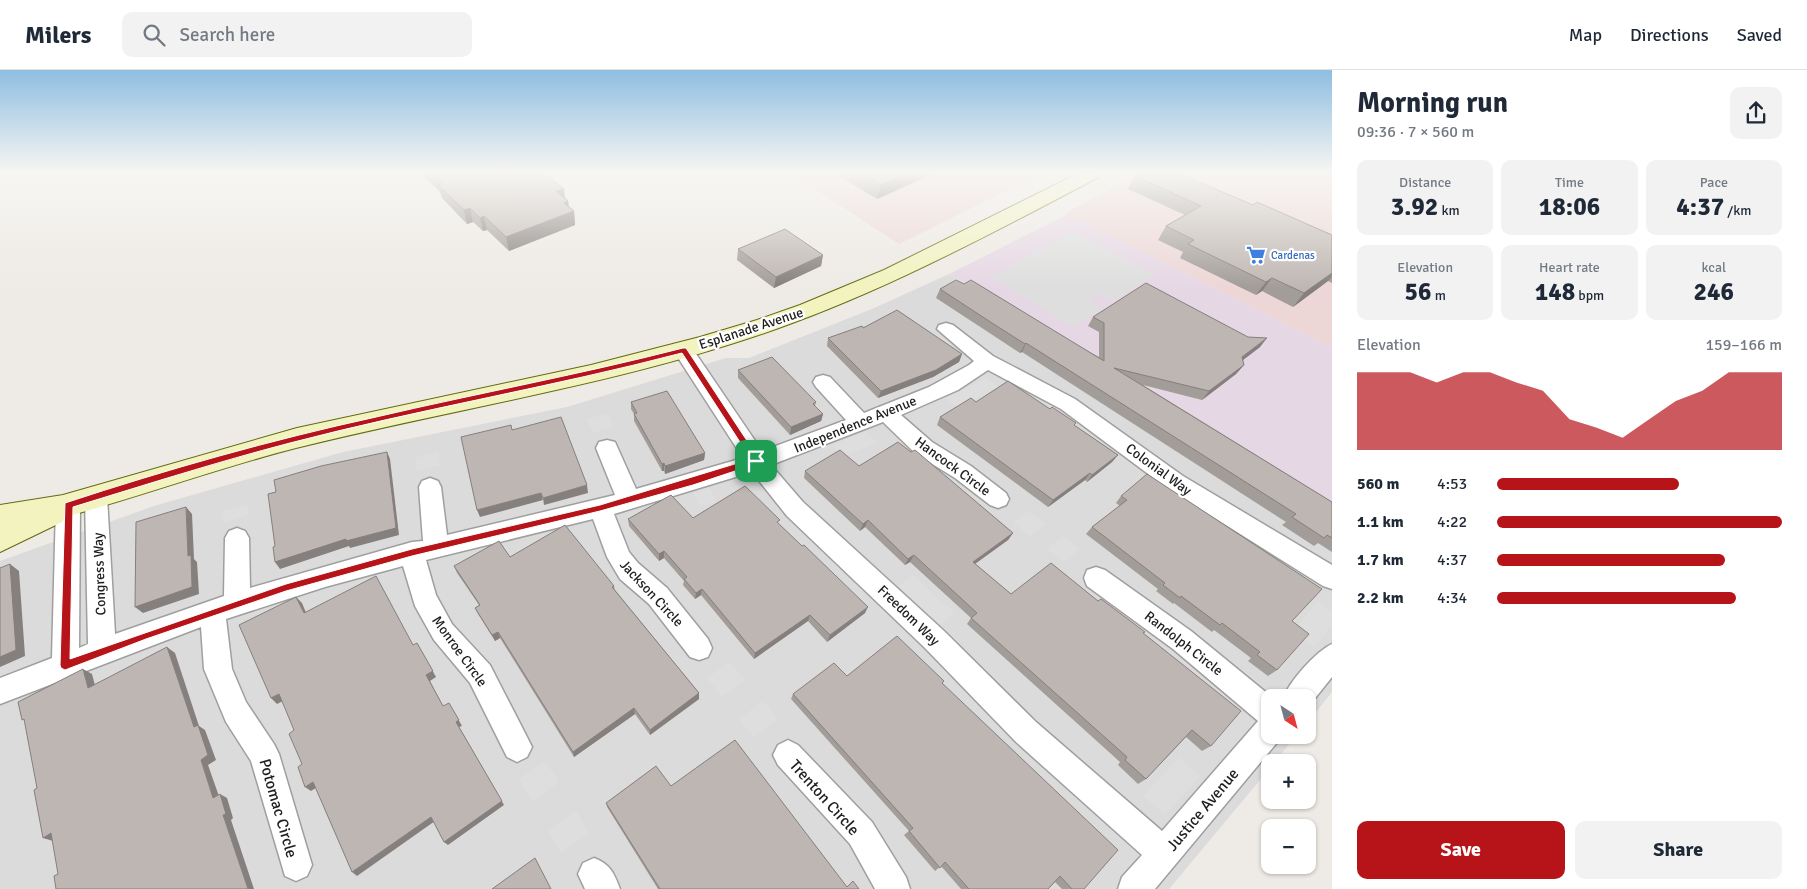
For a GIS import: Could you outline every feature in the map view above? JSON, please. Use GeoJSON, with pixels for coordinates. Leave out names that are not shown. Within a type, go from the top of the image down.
{"type":"FeatureCollection","features":[{"type":"Feature","properties":{"kind":"main road","name":"Esplanade Avenue"},"geometry":{"type":"LineString","coordinates":[[0,517],[8,514],[68,505],[290,440],[377,419],[599,372],[683,350],[766,325],[834,300],[917,263],[1018,211]]}},
{"type":"Feature","properties":{"kind":"main road","name":"Esplanade Avenue"},"geometry":{"type":"LineString","coordinates":[[0,540],[68,505]]}},
{"type":"Feature","properties":{"kind":"street","name":"Colonial Way"},"geometry":{"type":"LineString","coordinates":[[946,329],[986,361],[1068,404],[1175,482],[1332,578]]}},
{"type":"Feature","properties":{"kind":"street","name":"Freedom Way"},"geometry":{"type":"LineString","coordinates":[[683,350],[767,477],[794,509],[934,639],[1026,732],[1164,854]]}},
{"type":"Feature","properties":{"kind":"street","name":"Independence Avenue"},"geometry":{"type":"LineString","coordinates":[[0,691],[102,651],[225,608],[424,550],[629,500],[756,461],[886,413],[964,378],[977,371],[986,361]]}},
{"type":"Feature","properties":{"kind":"street"},"geometry":{"type":"LineString","coordinates":[[823,382],[861,423]]}},
{"type":"Feature","properties":{"kind":"street","name":"Hancock Circle"},"geometry":{"type":"LineString","coordinates":[[886,413],[924,448],[963,472],[998,499]]}},
{"type":"Feature","properties":{"kind":"street"},"geometry":{"type":"LineString","coordinates":[[607,448],[629,500]]}},
{"type":"Feature","properties":{"kind":"street","name":"Monroe Circle"},"geometry":{"type":"LineString","coordinates":[[430,487],[424,550],[424,598],[443,632],[480,674],[517,747]]}},
{"type":"Feature","properties":{"kind":"street","name":"Congress Way"},"geometry":{"type":"LineString","coordinates":[[96,497],[102,651]]}},
{"type":"Feature","properties":{"kind":"street"},"geometry":{"type":"LineString","coordinates":[[65,665],[68,505]]}},
{"type":"Feature","properties":{"kind":"street","name":"Jackson Circle"},"geometry":{"type":"LineString","coordinates":[[600,508],[619,557],[629,571],[658,596],[699,648]]}},
{"type":"Feature","properties":{"kind":"street","name":"Potomac Circle"},"geometry":{"type":"LineString","coordinates":[[237,538],[225,608],[218,669],[236,712],[264,754],[296,865]]}},
{"type":"Feature","properties":{"kind":"street","name":"Randolph Circle"},"geometry":{"type":"LineString","coordinates":[[1096,578],[1182,640],[1261,706]]}},
{"type":"Feature","properties":{"kind":"street"},"geometry":{"type":"LineString","coordinates":[[1305,689],[1332,657]]}},
{"type":"Feature","properties":{"kind":"street","name":"Justice Avenue"},"geometry":{"type":"LineString","coordinates":[[1134,889],[1261,740]]}},
{"type":"Feature","properties":{"kind":"street","name":"Trenton Circle"},"geometry":{"type":"LineString","coordinates":[[788,755],[861,834],[894,889]]}},
{"type":"Feature","properties":{"kind":"shaded area"},"geometry":{"type":"Polygon","coordinates":[[[849,211],[965,211],[899,244],[849,211]]]}},
{"type":"Feature","properties":{"kind":"shaded area"},"geometry":{"type":"Polygon","coordinates":[[[1069,211],[1332,211],[1332,348],[1066,213],[1069,211]]]}},
{"type":"Feature","properties":{"kind":"shaded area"},"geometry":{"type":"Polygon","coordinates":[[[1068,214],[1332,348],[1332,509],[949,274],[1068,214]]]}},
{"type":"Feature","properties":{"kind":"shaded area"},"geometry":{"type":"Polygon","coordinates":[[[1072,232],[1155,275],[1113,302],[1099,294],[1089,301],[1102,309],[1074,327],[991,277],[1072,232]]]}},
{"type":"Feature","properties":{"kind":"shaded area"},"geometry":{"type":"Polygon","coordinates":[[[949,274],[1332,509],[1332,692],[1316,712],[1316,689],[1261,689],[1261,744],[1289,744],[1281,754],[1261,754],[1261,779],[1169,889],[0,889],[0,561],[154,506],[343,452],[567,407],[726,358],[749,358],[872,309],[949,274]]]}},
{"type":"Feature","properties":{"kind":"shaded area"},"geometry":{"type":"Polygon","coordinates":[[[987,378],[999,387],[958,408],[945,398],[987,378]]]}},
{"type":"Feature","properties":{"kind":"shaded area"},"geometry":{"type":"Polygon","coordinates":[[[608,414],[614,427],[593,433],[587,419],[608,414]]]}},
{"type":"Feature","properties":{"kind":"shaded area"},"geometry":{"type":"Polygon","coordinates":[[[866,432],[877,443],[842,457],[832,445],[866,432]]]}},
{"type":"Feature","properties":{"kind":"shaded area"},"geometry":{"type":"Polygon","coordinates":[[[438,452],[440,466],[417,471],[415,458],[438,452]]]}},
{"type":"Feature","properties":{"kind":"shaded area"},"geometry":{"type":"Polygon","coordinates":[[[709,488],[717,502],[700,507],[693,493],[709,488]]]}},
{"type":"Feature","properties":{"kind":"shaded area"},"geometry":{"type":"Polygon","coordinates":[[[248,504],[248,515],[223,523],[222,511],[248,504]]]}},
{"type":"Feature","properties":{"kind":"shaded area"},"geometry":{"type":"Polygon","coordinates":[[[1028,511],[1046,524],[1030,536],[1013,523],[1028,511]]]}},
{"type":"Feature","properties":{"kind":"shaded area"},"geometry":{"type":"Polygon","coordinates":[[[1063,536],[1080,549],[1064,562],[1047,549],[1063,536]]]}},
{"type":"Feature","properties":{"kind":"shaded area"},"geometry":{"type":"Polygon","coordinates":[[[913,575],[955,613],[940,625],[898,586],[913,575]]]}},
{"type":"Feature","properties":{"kind":"shaded area"},"geometry":{"type":"Polygon","coordinates":[[[1318,601],[1332,611],[1332,626],[1314,647],[1292,632],[1318,601]]]}},
{"type":"Feature","properties":{"kind":"shaded area"},"geometry":{"type":"Polygon","coordinates":[[[730,662],[745,680],[722,697],[707,678],[730,662]]]}},
{"type":"Feature","properties":{"kind":"shaded area"},"geometry":{"type":"Polygon","coordinates":[[[763,701],[778,719],[754,737],[739,719],[763,701]]]}},
{"type":"Feature","properties":{"kind":"shaded area"},"geometry":{"type":"Polygon","coordinates":[[[1179,757],[1200,776],[1165,815],[1143,796],[1179,757]]]}},
{"type":"Feature","properties":{"kind":"shaded area"},"geometry":{"type":"Polygon","coordinates":[[[545,761],[559,782],[532,802],[519,779],[545,761]]]}},
{"type":"Feature","properties":{"kind":"shaded area"},"geometry":{"type":"Polygon","coordinates":[[[576,810],[589,833],[561,853],[548,831],[576,810]]]}},
{"type":"Feature","properties":{"kind":"building"},"geometry":{"type":"Polygon","coordinates":[[[473,211],[573,211],[506,237],[484,216],[480,218],[473,211]]]}},
{"type":"Feature","properties":{"kind":"building","name":"Cardenas"},"geometry":{"type":"Polygon","coordinates":[[[1192,211],[1278,211],[1332,235],[1332,273],[1304,293],[1272,278],[1266,282],[1188,244],[1194,240],[1166,226],[1192,211]]]}},
{"type":"Feature","properties":{"kind":"building"},"geometry":{"type":"Polygon","coordinates":[[[785,229],[823,255],[776,277],[738,249],[785,229]]]}},
{"type":"Feature","properties":{"kind":"building"},"geometry":{"type":"Polygon","coordinates":[[[956,280],[964,284],[971,280],[1104,361],[1104,323],[1093,317],[1146,283],[1248,337],[1267,338],[1242,357],[1244,365],[1209,391],[1114,368],[1332,502],[1332,538],[1327,535],[1324,538],[1292,517],[1296,514],[940,289],[956,280]]]}},
{"type":"Feature","properties":{"kind":"building"},"geometry":{"type":"Polygon","coordinates":[[[897,310],[962,354],[936,370],[881,391],[828,338],[862,326],[863,328],[897,310]]]}},
{"type":"Feature","properties":{"kind":"building"},"geometry":{"type":"Polygon","coordinates":[[[772,357],[816,402],[813,404],[823,414],[791,427],[738,370],[772,357]]]}},
{"type":"Feature","properties":{"kind":"building"},"geometry":{"type":"Polygon","coordinates":[[[1008,381],[1050,409],[1052,407],[1076,423],[1074,425],[1118,455],[1092,475],[1090,473],[1053,500],[940,417],[971,398],[976,402],[1008,381]]]}},
{"type":"Feature","properties":{"kind":"building"},"geometry":{"type":"Polygon","coordinates":[[[667,391],[705,453],[665,466],[664,463],[662,464],[634,414],[637,413],[631,402],[667,391]]]}},
{"type":"Feature","properties":{"kind":"building"},"geometry":{"type":"Polygon","coordinates":[[[561,417],[587,485],[543,498],[541,493],[477,510],[461,437],[511,425],[512,430],[561,417]]]}},
{"type":"Feature","properties":{"kind":"building"},"geometry":{"type":"Polygon","coordinates":[[[898,442],[911,452],[915,450],[1013,533],[973,562],[1011,594],[1051,563],[1098,601],[1101,599],[1145,632],[1143,633],[1241,711],[1211,746],[1192,730],[1146,779],[1125,760],[1127,757],[971,618],[977,613],[914,555],[908,559],[868,520],[863,524],[805,471],[840,450],[859,466],[898,442]]]}},
{"type":"Feature","properties":{"kind":"building"},"geometry":{"type":"Polygon","coordinates":[[[387,452],[396,528],[346,541],[346,539],[275,562],[273,547],[275,546],[268,494],[276,492],[274,480],[321,466],[387,452]]]}},
{"type":"Feature","properties":{"kind":"building"},"geometry":{"type":"Polygon","coordinates":[[[1147,474],[1322,589],[1292,621],[1309,634],[1277,670],[1257,655],[1260,652],[1222,623],[1220,625],[1181,596],[1180,598],[1163,585],[1165,583],[1092,527],[1127,500],[1121,496],[1147,474]]]}},
{"type":"Feature","properties":{"kind":"building"},"geometry":{"type":"Polygon","coordinates":[[[745,486],[780,520],[777,522],[802,546],[804,545],[868,607],[830,635],[810,615],[755,653],[702,589],[696,593],[684,579],[687,577],[664,551],[659,554],[628,519],[671,495],[693,518],[745,486]]]}},
{"type":"Feature","properties":{"kind":"building"},"geometry":{"type":"Polygon","coordinates":[[[186,507],[188,556],[191,555],[192,587],[135,607],[136,522],[186,507]]]}},
{"type":"Feature","properties":{"kind":"building"},"geometry":{"type":"Polygon","coordinates":[[[565,525],[614,586],[612,587],[699,693],[650,730],[634,708],[573,752],[498,632],[492,635],[475,608],[480,605],[454,566],[499,541],[510,557],[565,525]]]}},
{"type":"Feature","properties":{"kind":"building"},"geometry":{"type":"Polygon","coordinates":[[[10,564],[16,650],[0,657],[0,568],[10,564]]]}},
{"type":"Feature","properties":{"kind":"building"},"geometry":{"type":"Polygon","coordinates":[[[376,576],[413,645],[417,643],[433,671],[426,675],[443,706],[449,703],[459,720],[456,722],[502,801],[444,842],[431,817],[352,872],[313,782],[305,787],[298,767],[302,764],[289,734],[294,730],[279,694],[271,698],[239,625],[296,597],[304,613],[376,576]]]}},
{"type":"Feature","properties":{"kind":"building"},"geometry":{"type":"Polygon","coordinates":[[[897,636],[944,681],[942,683],[1118,850],[1084,889],[1072,889],[1060,876],[1048,889],[969,889],[945,862],[940,868],[909,831],[913,828],[793,694],[834,663],[847,676],[897,636]]]}},
{"type":"Feature","properties":{"kind":"building"},"geometry":{"type":"Polygon","coordinates":[[[167,647],[194,727],[198,725],[208,755],[201,760],[213,798],[220,794],[226,814],[223,815],[248,889],[56,889],[54,876],[58,874],[51,833],[43,838],[34,790],[37,788],[24,719],[22,720],[18,702],[83,669],[88,688],[167,647]]]}},
{"type":"Feature","properties":{"kind":"building"},"geometry":{"type":"Polygon","coordinates":[[[735,740],[847,887],[853,881],[859,889],[660,889],[606,803],[656,766],[671,786],[735,740]]]}},
{"type":"Feature","properties":{"kind":"building"},"geometry":{"type":"Polygon","coordinates":[[[535,858],[551,889],[492,889],[535,858]]]}},
{"type":"Feature","properties":{"kind":"place","name":"Cardenas"},"geometry":{"type":"Point","coordinates":[1256,255]}},
{"type":"Feature","properties":{"kind":"route"},"geometry":{"type":"LineString","coordinates":[[683,350],[756,461],[693,482],[600,508],[412,552],[286,588],[237,603],[65,665],[68,505],[198,465],[377,419],[599,372],[683,350]]}}]}
